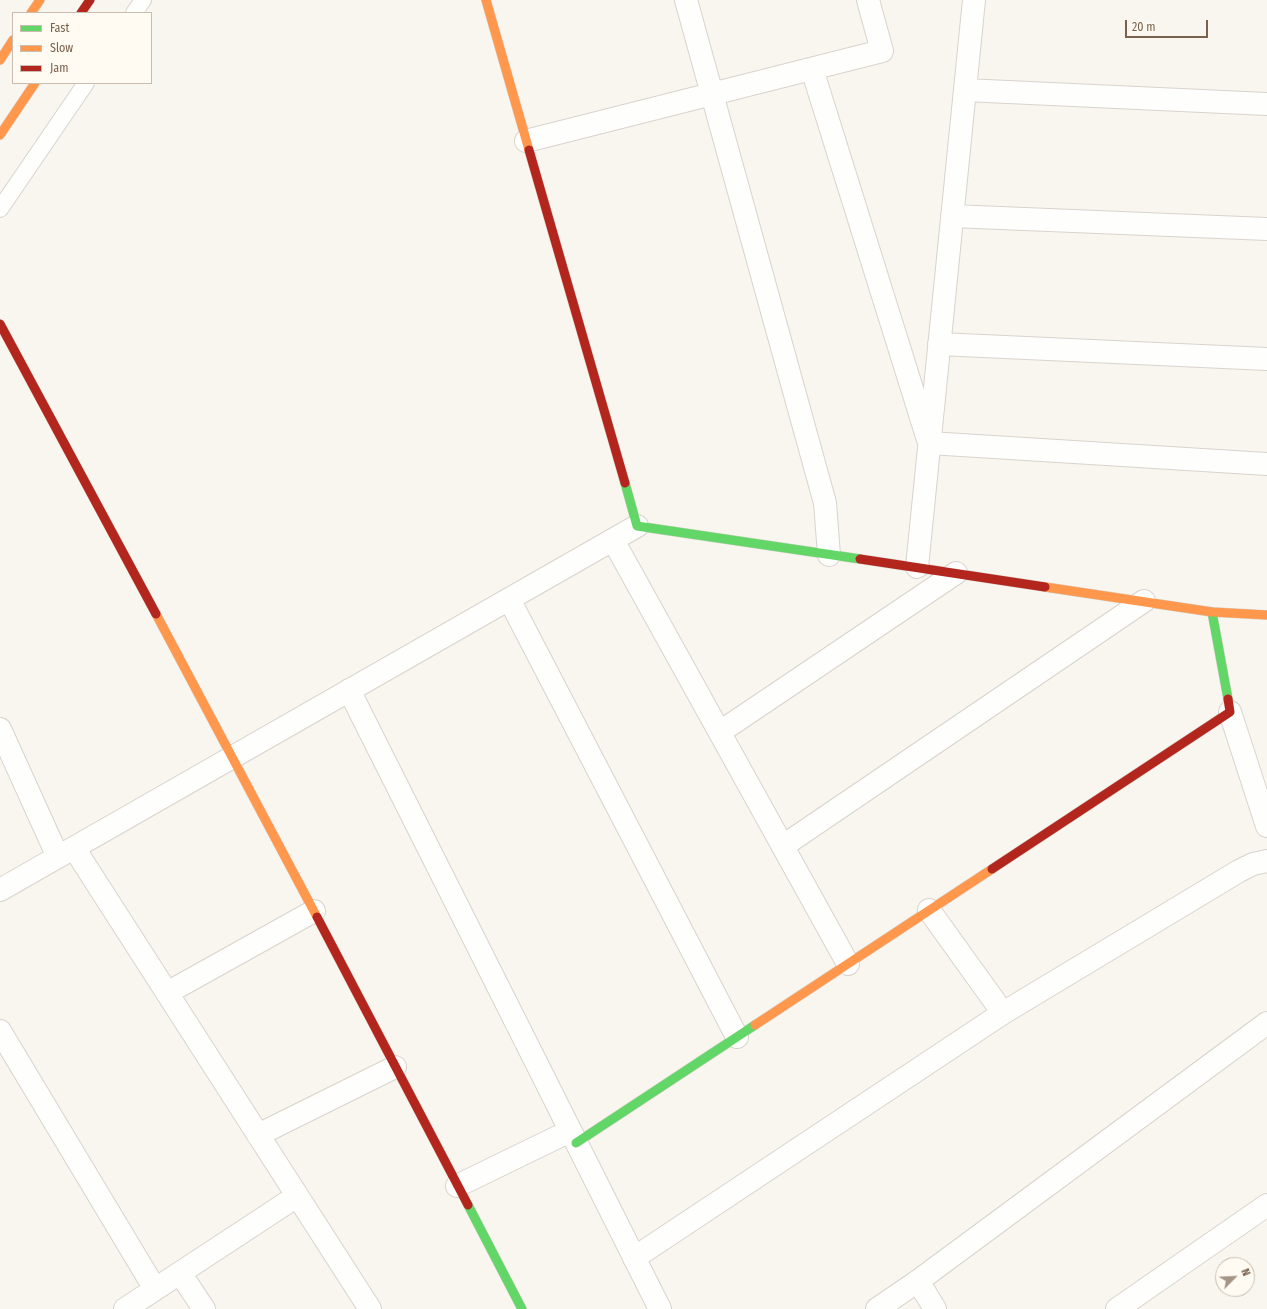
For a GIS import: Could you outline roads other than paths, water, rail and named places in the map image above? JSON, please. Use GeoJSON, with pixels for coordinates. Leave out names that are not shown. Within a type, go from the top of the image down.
{"type":"FeatureCollection","features":[{"type":"Feature","properties":{"kind":"main road"},"geometry":{"type":"LineString","coordinates":[[32,12],[40,0]]}},
{"type":"Feature","properties":{"kind":"main road"},"geometry":{"type":"LineString","coordinates":[[82,12],[90,0]]}},
{"type":"Feature","properties":{"kind":"main road"},"geometry":{"type":"LineString","coordinates":[[486,0],[637,526],[1212,612],[1267,615]]}},
{"type":"Feature","properties":{"kind":"main road"},"geometry":{"type":"LineString","coordinates":[[0,60],[12,42]]}},
{"type":"Feature","properties":{"kind":"main road"},"geometry":{"type":"LineString","coordinates":[[0,135],[34,84]]}},
{"type":"Feature","properties":{"kind":"main road"},"geometry":{"type":"LineString","coordinates":[[0,324],[233,757],[522,1309]]}},
{"type":"Feature","properties":{"kind":"main road"},"geometry":{"type":"LineString","coordinates":[[573,1137],[737,1037],[1230,712],[1212,612]]}},
{"type":"Feature","properties":{"kind":"street"},"geometry":{"type":"LineString","coordinates":[[686,0],[825,504],[829,555]]}},
{"type":"Feature","properties":{"kind":"street"},"geometry":{"type":"LineString","coordinates":[[526,141],[882,51],[868,0]]}},
{"type":"Feature","properties":{"kind":"street"},"geometry":{"type":"LineString","coordinates":[[916,568],[974,0]]}},
{"type":"Feature","properties":{"kind":"street"},"geometry":{"type":"LineString","coordinates":[[812,68],[929,443]]}},
{"type":"Feature","properties":{"kind":"street"},"geometry":{"type":"LineString","coordinates":[[965,90],[1267,104]]}},
{"type":"Feature","properties":{"kind":"street"},"geometry":{"type":"LineString","coordinates":[[952,216],[1267,230]]}},
{"type":"Feature","properties":{"kind":"street"},"geometry":{"type":"LineString","coordinates":[[939,344],[1267,358]]}},
{"type":"Feature","properties":{"kind":"street"},"geometry":{"type":"LineString","coordinates":[[929,443],[1267,464]]}},
{"type":"Feature","properties":{"kind":"street"},"geometry":{"type":"LineString","coordinates":[[0,890],[637,526]]}},
{"type":"Feature","properties":{"kind":"street"},"geometry":{"type":"LineString","coordinates":[[613,540],[848,964]]}},
{"type":"Feature","properties":{"kind":"street"},"geometry":{"type":"LineString","coordinates":[[720,732],[956,573]]}},
{"type":"Feature","properties":{"kind":"street"},"geometry":{"type":"LineString","coordinates":[[510,599],[737,1037]]}},
{"type":"Feature","properties":{"kind":"street"},"geometry":{"type":"LineString","coordinates":[[783,846],[1144,601]]}},
{"type":"Feature","properties":{"kind":"street"},"geometry":{"type":"LineString","coordinates":[[349,690],[660,1309]]}},
{"type":"Feature","properties":{"kind":"street"},"geometry":{"type":"LineString","coordinates":[[1230,712],[1267,826]]}},
{"type":"Feature","properties":{"kind":"street"},"geometry":{"type":"LineString","coordinates":[[0,729],[66,853],[167,993],[370,1309]]}},
{"type":"Feature","properties":{"kind":"street"},"geometry":{"type":"LineString","coordinates":[[634,1258],[1003,1013],[1239,871],[1253,864],[1267,861]]}},
{"type":"Feature","properties":{"kind":"street"},"geometry":{"type":"LineString","coordinates":[[929,910],[1003,1013]]}},
{"type":"Feature","properties":{"kind":"street"},"geometry":{"type":"LineString","coordinates":[[167,993],[314,911]]}},
{"type":"Feature","properties":{"kind":"street"},"geometry":{"type":"LineString","coordinates":[[877,1309],[918,1281],[1267,1023]]}},
{"type":"Feature","properties":{"kind":"street"},"geometry":{"type":"LineString","coordinates":[[0,1031],[156,1289]]}},
{"type":"Feature","properties":{"kind":"street"},"geometry":{"type":"LineString","coordinates":[[258,1135],[395,1067]]}},
{"type":"Feature","properties":{"kind":"street"},"geometry":{"type":"LineString","coordinates":[[457,1186],[573,1137]]}},
{"type":"Feature","properties":{"kind":"street"},"geometry":{"type":"LineString","coordinates":[[125,1309],[297,1196]]}},
{"type":"Feature","properties":{"kind":"street"},"geometry":{"type":"LineString","coordinates":[[1117,1309],[1264,1213]]}},
{"type":"Feature","properties":{"kind":"street"},"geometry":{"type":"LineString","coordinates":[[180,1273],[204,1309]]}},
{"type":"Feature","properties":{"kind":"street"},"geometry":{"type":"LineString","coordinates":[[918,1281],[935,1309]]}},
{"type":"Feature","properties":{"kind":"lane"},"geometry":{"type":"LineString","coordinates":[[135,12],[143,0]]}},
{"type":"Feature","properties":{"kind":"lane"},"geometry":{"type":"LineString","coordinates":[[0,209],[85,84]]}}]}
